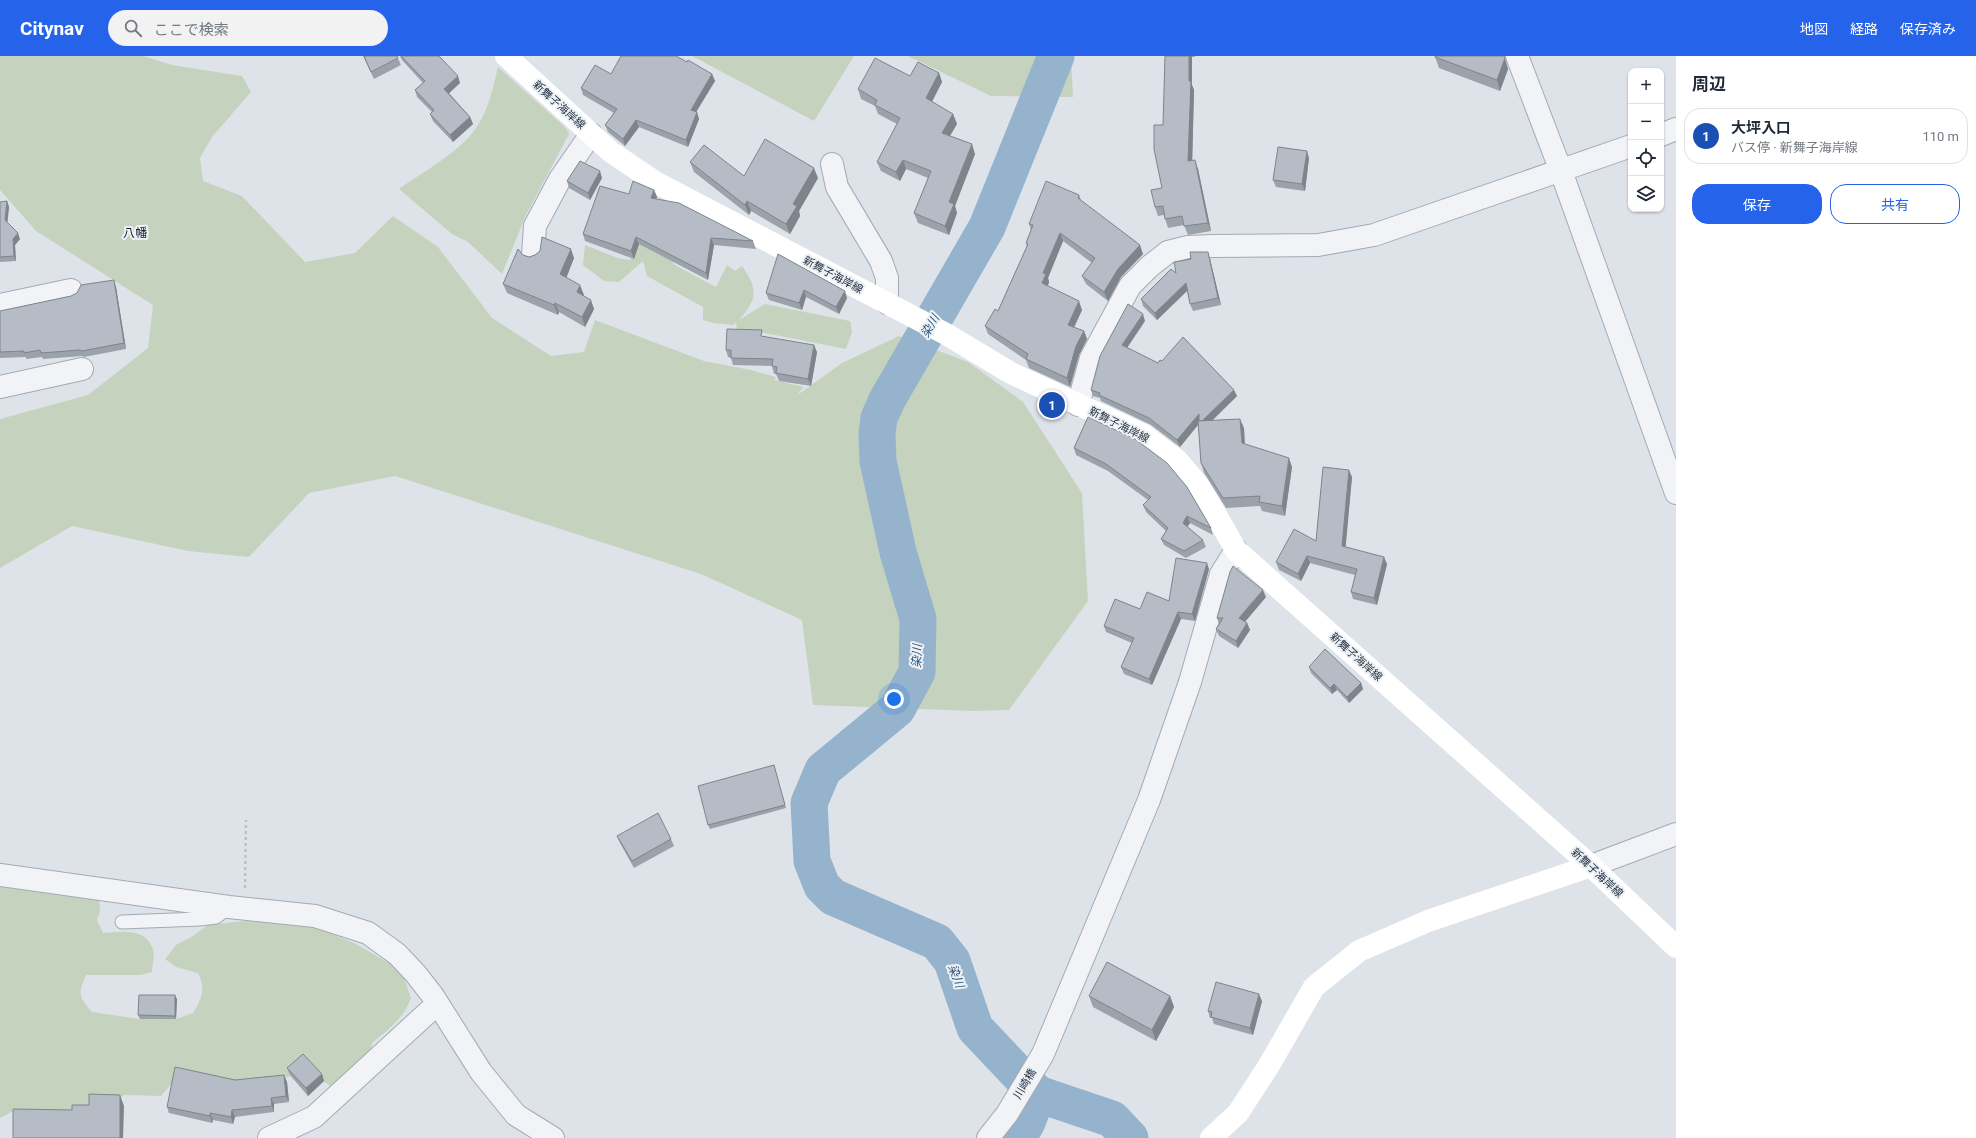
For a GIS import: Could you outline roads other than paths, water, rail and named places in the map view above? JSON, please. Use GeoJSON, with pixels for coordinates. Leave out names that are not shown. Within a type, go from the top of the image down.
{"type":"FeatureCollection","features":[{"type":"Feature","properties":{"kind":"main road","name":"新舞子海岸線"},"geometry":{"type":"LineString","coordinates":[[506,56],[612,152],[657,183],[946,334],[1011,373],[1144,435],[1178,461],[1200,487],[1236,550],[1591,866],[1676,947]]}},
{"type":"Feature","properties":{"kind":"main road"},"geometry":{"type":"LineString","coordinates":[[1211,1138],[1238,1113],[1268,1067],[1314,988],[1359,951],[1428,921],[1591,866]]}},
{"type":"Feature","properties":{"kind":"street"},"geometry":{"type":"LineString","coordinates":[[1517,56],[1561,171],[1676,493]]}},
{"type":"Feature","properties":{"kind":"street"},"geometry":{"type":"LineString","coordinates":[[1664,134],[1676,129]]}},
{"type":"Feature","properties":{"kind":"street"},"geometry":{"type":"LineString","coordinates":[[533,254],[535,226],[560,179],[591,134]]}},
{"type":"Feature","properties":{"kind":"street"},"geometry":{"type":"LineString","coordinates":[[1078,405],[1091,358],[1130,286],[1150,266],[1168,252],[1188,247],[1318,245],[1374,235],[1628,147]]}},
{"type":"Feature","properties":{"kind":"street"},"geometry":{"type":"LineString","coordinates":[[832,164],[837,187],[881,261],[887,278],[887,304]]}},
{"type":"Feature","properties":{"kind":"street"},"geometry":{"type":"LineString","coordinates":[[0,305],[71,290]]}},
{"type":"Feature","properties":{"kind":"street"},"geometry":{"type":"LineString","coordinates":[[0,387],[82,369]]}},
{"type":"Feature","properties":{"kind":"street","name":"川崎橋"},"geometry":{"type":"LineString","coordinates":[[988,1138],[1007,1114],[1043,1054],[1149,800],[1190,682],[1221,574],[1236,550]]}},
{"type":"Feature","properties":{"kind":"street"},"geometry":{"type":"LineString","coordinates":[[1591,866],[1676,834]]}},
{"type":"Feature","properties":{"kind":"street"},"geometry":{"type":"LineString","coordinates":[[0,875],[237,908],[314,916],[368,932],[397,954],[416,973],[481,1072],[516,1116],[552,1138]]}},
{"type":"Feature","properties":{"kind":"street"},"geometry":{"type":"LineString","coordinates":[[269,1138],[314,1117],[437,1004]]}},
{"type":"Feature","properties":{"kind":"lane"},"geometry":{"type":"LineString","coordinates":[[122,922],[200,919],[216,917],[237,908]]}},
{"type":"Feature","properties":{"kind":"waterway","name":"染川"},"geometry":{"type":"LineString","coordinates":[[1056,56],[987,227],[887,400],[879,418],[877,434],[878,461],[898,552],[918,619],[917,672],[897,709],[823,770],[809,803],[812,861],[822,886],[833,897],[937,942],[952,961],[975,1028],[1038,1094],[1112,1119],[1130,1138]]}},
{"type":"Feature","properties":{"kind":"waterway"},"geometry":{"type":"LineString","coordinates":[[1018,1138],[1027,1122],[1038,1094]]}},
{"type":"Feature","properties":{"kind":"place","name":"大坪入口"},"geometry":{"type":"Point","coordinates":[1052,405]}},
{"type":"Feature","properties":{"kind":"district","name":"八幡"},"geometry":{"type":"Point","coordinates":[135,233]}}]}
